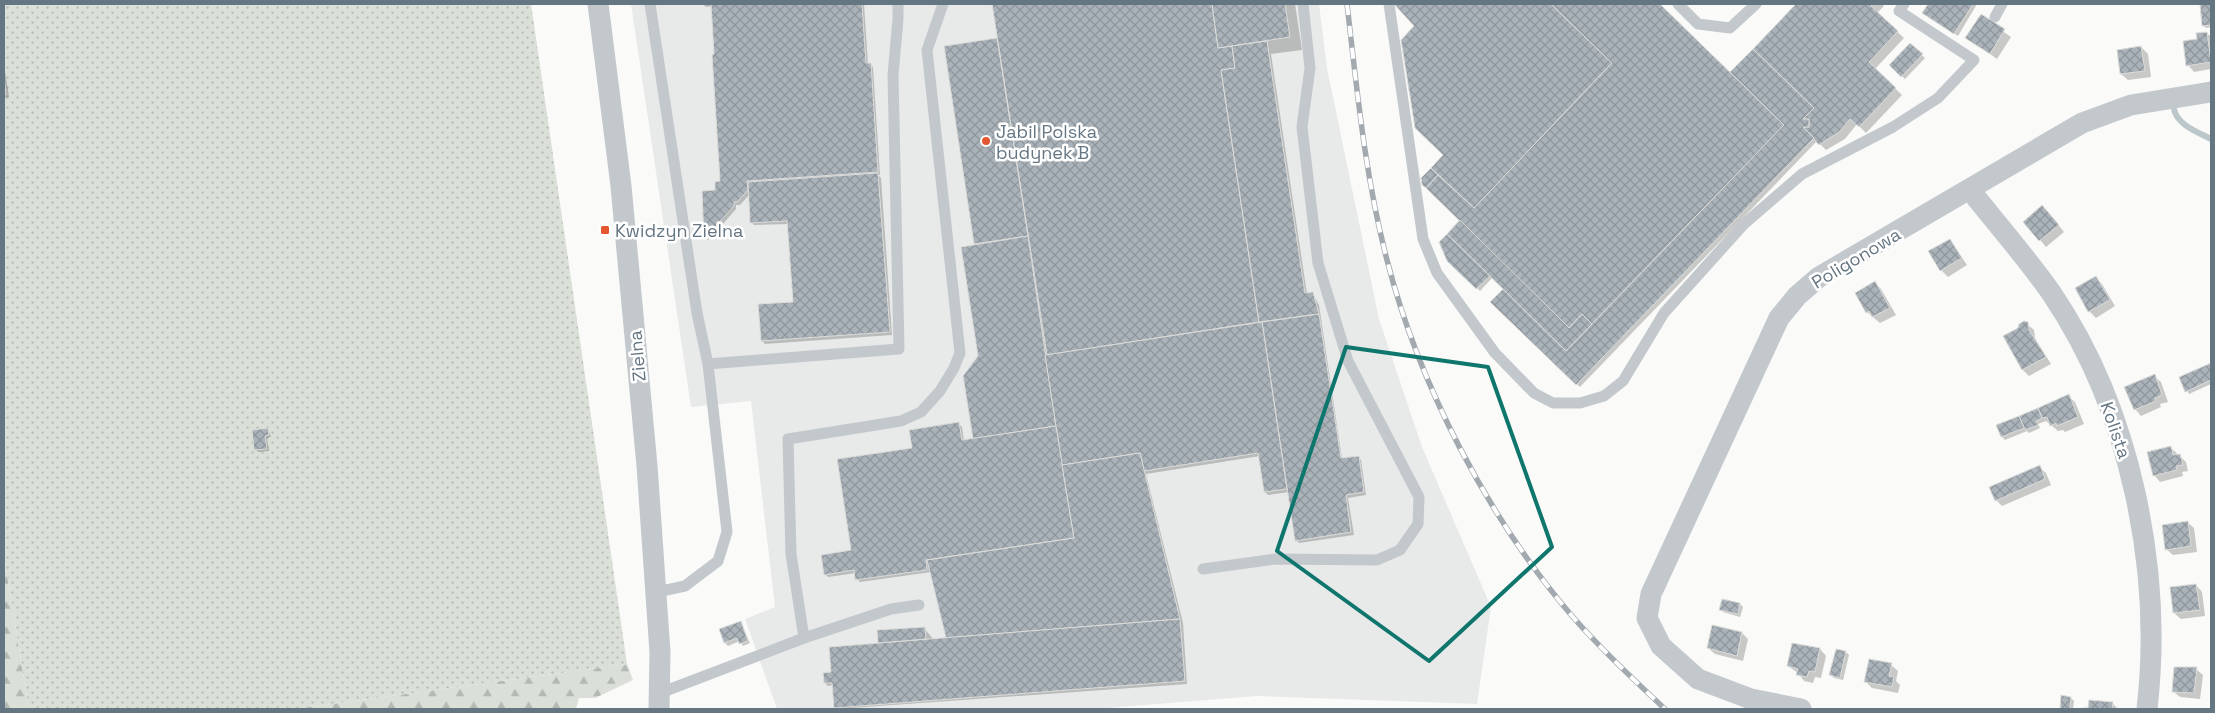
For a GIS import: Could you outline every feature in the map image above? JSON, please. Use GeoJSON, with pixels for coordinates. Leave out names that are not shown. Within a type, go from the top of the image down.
{"type":"FeatureCollection","features":[{"type":"Feature","properties":{"kind":"street","name":"Zielna"},"geometry":{"type":"LineString","coordinates":[[598,4],[625,230],[648,466],[657,592],[660,701]]}},
{"type":"Feature","properties":{"kind":"street","name":"Poligonowa"},"geometry":{"type":"LineString","coordinates":[[1800,709],[1751,699],[1698,679],[1661,646],[1647,618],[1651,594],[1772,331],[1788,307],[1819,277],[2082,123],[2131,105],[2211,92]]}},
{"type":"Feature","properties":{"kind":"street","name":"Kolista"},"geometry":{"type":"LineString","coordinates":[[1970,190],[2052,294],[2082,346],[2126,454],[2138,511],[2147,571],[2152,630],[2147,709]]}},
{"type":"Feature","properties":{"kind":"lane"},"geometry":{"type":"LineString","coordinates":[[650,4],[697,313],[708,364],[727,532],[718,560],[684,586],[657,592]]}},
{"type":"Feature","properties":{"kind":"lane"},"geometry":{"type":"LineString","coordinates":[[708,364],[899,349],[893,75],[898,4]]}},
{"type":"Feature","properties":{"kind":"lane"},"geometry":{"type":"LineString","coordinates":[[804,638],[791,554],[788,439],[901,421],[921,412],[940,390],[954,368],[960,353],[927,50],[943,4]]}},
{"type":"Feature","properties":{"kind":"lane"},"geometry":{"type":"LineString","coordinates":[[1204,569],[1276,558],[1377,560],[1400,550],[1418,524],[1420,497],[1348,361],[1318,263],[1302,128],[1310,68],[1303,4]]}},
{"type":"Feature","properties":{"kind":"lane"},"geometry":{"type":"LineString","coordinates":[[1389,4],[1423,239],[1437,273],[1495,353],[1534,393],[1553,402],[1580,403],[1604,396],[1623,381],[1664,313],[1744,224],[1802,174],[1893,127],[1938,98],[1974,60],[1899,11],[1904,4]]}},
{"type":"Feature","properties":{"kind":"lane"},"geometry":{"type":"LineString","coordinates":[[1678,4],[1698,24],[1730,28],[1756,4]]}},
{"type":"Feature","properties":{"kind":"lane"},"geometry":{"type":"LineString","coordinates":[[1996,18],[2002,4]]}},
{"type":"Feature","properties":{"kind":"lane"},"geometry":{"type":"LineString","coordinates":[[660,701],[804,638],[891,609],[919,605]]}},
{"type":"Feature","properties":{"kind":"highlighted area"},"geometry":{"type":"Polygon","coordinates":[[[1346,347],[1488,367],[1552,547],[1429,661],[1277,551],[1346,347]]]}},
{"type":"Feature","properties":{"kind":"shaded area"},"geometry":{"type":"Polygon","coordinates":[[[631,4],[1319,4],[1327,68],[1379,319],[1422,447],[1491,607],[1477,704],[1257,696],[1095,709],[777,709],[745,619],[775,607],[751,401],[691,407],[631,4]]]}},
{"type":"Feature","properties":{"kind":"green space"},"geometry":{"type":"Polygon","coordinates":[[[4,4],[531,4],[627,664],[295,709],[29,709],[4,556],[4,4]]]}},
{"type":"Feature","properties":{"kind":"green space"},"geometry":{"type":"Polygon","coordinates":[[[4,556],[29,709],[4,709],[4,556]]]}},
{"type":"Feature","properties":{"kind":"green space"},"geometry":{"type":"Polygon","coordinates":[[[627,664],[633,680],[595,698],[579,698],[576,709],[295,709],[627,664]]]}},
{"type":"Feature","properties":{"kind":"building"},"geometry":{"type":"Polygon","coordinates":[[[711,4],[862,4],[866,63],[871,63],[878,172],[747,181],[748,190],[737,202],[734,202],[734,206],[717,222],[717,225],[704,239],[702,191],[715,190],[715,182],[720,181],[712,55],[714,54],[711,4]]]}},
{"type":"Feature","properties":{"kind":"building"},"geometry":{"type":"Polygon","coordinates":[[[992,4],[1212,4],[1218,48],[1232,46],[1235,68],[1221,70],[1259,322],[1047,355],[992,4]]]}},
{"type":"Feature","properties":{"kind":"building"},"geometry":{"type":"Polygon","coordinates":[[[1212,4],[1285,4],[1290,37],[1218,48],[1212,4]]]}},
{"type":"Feature","properties":{"kind":"building"},"geometry":{"type":"Polygon","coordinates":[[[1394,4],[1551,4],[1612,63],[1474,208],[1431,168],[1443,155],[1415,128],[1401,40],[1414,26],[1394,4]]]}},
{"type":"Feature","properties":{"kind":"building"},"geometry":{"type":"Polygon","coordinates":[[[1551,4],[1660,4],[1784,125],[1592,324],[1582,314],[1569,328],[1426,188],[1438,175],[1474,208],[1612,63],[1551,4]]]}},
{"type":"Feature","properties":{"kind":"building"},"geometry":{"type":"Polygon","coordinates":[[[1796,4],[1873,4],[1871,6],[1898,31],[1869,62],[1896,88],[1859,127],[1850,119],[1839,132],[1819,145],[1803,127],[1809,127],[1809,119],[1803,119],[1814,108],[1753,49],[1796,4]]]}},
{"type":"Feature","properties":{"kind":"building"},"geometry":{"type":"Polygon","coordinates":[[[1928,4],[1973,4],[1954,34],[1922,13],[1928,4]]]}},
{"type":"Feature","properties":{"kind":"building"},"geometry":{"type":"Polygon","coordinates":[[[2200,4],[2211,4],[2211,25],[2202,26],[2200,4]]]}},
{"type":"Feature","properties":{"kind":"building"},"geometry":{"type":"Polygon","coordinates":[[[1981,14],[2005,29],[1990,54],[1965,38],[1981,14]]]}},
{"type":"Feature","properties":{"kind":"building"},"geometry":{"type":"Polygon","coordinates":[[[2207,32],[2211,62],[2186,66],[2183,41],[2197,39],[2196,33],[2207,32]]]}},
{"type":"Feature","properties":{"kind":"building","name":"Jabil Polska budynek B"},"geometry":{"type":"Polygon","coordinates":[[[997,38],[1028,236],[974,244],[944,46],[997,38]]]}},
{"type":"Feature","properties":{"kind":"building"},"geometry":{"type":"Polygon","coordinates":[[[1267,41],[1305,293],[1313,292],[1319,314],[1259,322],[1221,70],[1235,68],[1232,46],[1267,41]]]}},
{"type":"Feature","properties":{"kind":"building"},"geometry":{"type":"Polygon","coordinates":[[[1910,43],[1923,54],[1901,77],[1889,65],[1910,43]]]}},
{"type":"Feature","properties":{"kind":"building"},"geometry":{"type":"Polygon","coordinates":[[[2141,46],[2145,71],[2120,74],[2117,50],[2141,46]]]}},
{"type":"Feature","properties":{"kind":"building"},"geometry":{"type":"Polygon","coordinates":[[[1753,49],[1814,108],[1803,119],[1809,119],[1809,127],[1803,127],[1814,138],[1576,385],[1490,302],[1503,289],[1566,351],[1784,125],[1730,72],[1753,49]]]}},
{"type":"Feature","properties":{"kind":"building"},"geometry":{"type":"Polygon","coordinates":[[[4,77],[6,95],[4,95],[4,77]]]}},
{"type":"Feature","properties":{"kind":"building"},"geometry":{"type":"Polygon","coordinates":[[[1431,168],[1438,175],[1426,188],[1422,185],[1421,178],[1431,168]]]}},
{"type":"Feature","properties":{"kind":"building"},"geometry":{"type":"Polygon","coordinates":[[[878,173],[890,332],[761,341],[758,304],[793,302],[787,221],[750,223],[748,182],[878,173]]]}},
{"type":"Feature","properties":{"kind":"building"},"geometry":{"type":"Polygon","coordinates":[[[2042,205],[2059,225],[2039,241],[2023,222],[2042,205]]]}},
{"type":"Feature","properties":{"kind":"building"},"geometry":{"type":"Polygon","coordinates":[[[1460,220],[1569,328],[1582,314],[1592,324],[1566,351],[1447,234],[1460,220]]]}},
{"type":"Feature","properties":{"kind":"building"},"geometry":{"type":"Polygon","coordinates":[[[1447,234],[1490,276],[1476,289],[1447,261],[1439,242],[1447,234]]]}},
{"type":"Feature","properties":{"kind":"building"},"geometry":{"type":"Polygon","coordinates":[[[1028,236],[1056,426],[973,439],[963,376],[978,356],[961,247],[1028,236]]]}},
{"type":"Feature","properties":{"kind":"building"},"geometry":{"type":"Polygon","coordinates":[[[1950,239],[1962,258],[1940,271],[1928,251],[1950,239]]]}},
{"type":"Feature","properties":{"kind":"building"},"geometry":{"type":"Polygon","coordinates":[[[2096,276],[2110,300],[2088,312],[2075,288],[2096,276]]]}},
{"type":"Feature","properties":{"kind":"building"},"geometry":{"type":"Polygon","coordinates":[[[1875,281],[1890,308],[1872,317],[1869,311],[1866,313],[1855,293],[1875,281]]]}},
{"type":"Feature","properties":{"kind":"building"},"geometry":{"type":"Polygon","coordinates":[[[1319,314],[1341,458],[1359,456],[1364,492],[1346,495],[1351,532],[1295,541],[1262,322],[1319,314]]]}},
{"type":"Feature","properties":{"kind":"building"},"geometry":{"type":"Polygon","coordinates":[[[2024,321],[2028,322],[2029,330],[2046,357],[2022,370],[2003,336],[2018,328],[2019,324],[2024,321]]]}},
{"type":"Feature","properties":{"kind":"building"},"geometry":{"type":"Polygon","coordinates":[[[1262,322],[1287,489],[1264,492],[1258,453],[1144,471],[1140,453],[1062,465],[1045,355],[1262,322]]]}},
{"type":"Feature","properties":{"kind":"building"},"geometry":{"type":"Polygon","coordinates":[[[2211,363],[2211,380],[2185,392],[2179,377],[2211,363]]]}},
{"type":"Feature","properties":{"kind":"building"},"geometry":{"type":"Polygon","coordinates":[[[2155,374],[2162,395],[2155,398],[2156,401],[2134,410],[2124,387],[2155,374]]]}},
{"type":"Feature","properties":{"kind":"building"},"geometry":{"type":"Polygon","coordinates":[[[2069,394],[2078,417],[2057,426],[2056,423],[2050,426],[2047,417],[2042,418],[2038,408],[2069,394]]]}},
{"type":"Feature","properties":{"kind":"building"},"geometry":{"type":"Polygon","coordinates":[[[2038,408],[2042,418],[2036,421],[2038,425],[2025,430],[2019,416],[2038,408]]]}},
{"type":"Feature","properties":{"kind":"building"},"geometry":{"type":"Polygon","coordinates":[[[2019,416],[2024,428],[2001,437],[1996,425],[2019,416]]]}},
{"type":"Feature","properties":{"kind":"building"},"geometry":{"type":"Polygon","coordinates":[[[959,422],[962,440],[1056,426],[1074,538],[926,560],[927,570],[855,580],[854,570],[824,575],[821,555],[851,550],[837,459],[912,448],[909,430],[959,422]]]}},
{"type":"Feature","properties":{"kind":"building"},"geometry":{"type":"Polygon","coordinates":[[[268,428],[269,435],[265,436],[267,449],[254,450],[252,430],[268,428]]]}},
{"type":"Feature","properties":{"kind":"building"},"geometry":{"type":"Polygon","coordinates":[[[2171,446],[2173,455],[2180,454],[2183,465],[2176,466],[2177,470],[2153,476],[2147,452],[2171,446]]]}},
{"type":"Feature","properties":{"kind":"building"},"geometry":{"type":"Polygon","coordinates":[[[1140,453],[1180,619],[946,638],[927,560],[1074,538],[1062,465],[1140,453]]]}},
{"type":"Feature","properties":{"kind":"building"},"geometry":{"type":"Polygon","coordinates":[[[2040,465],[2045,479],[1995,501],[1989,487],[2040,465]]]}},
{"type":"Feature","properties":{"kind":"building"},"geometry":{"type":"Polygon","coordinates":[[[2188,521],[2191,546],[2165,550],[2162,525],[2188,521]]]}},
{"type":"Feature","properties":{"kind":"building"},"geometry":{"type":"Polygon","coordinates":[[[2196,584],[2200,610],[2173,613],[2170,587],[2196,584]]]}},
{"type":"Feature","properties":{"kind":"building"},"geometry":{"type":"Polygon","coordinates":[[[1722,599],[1740,603],[1738,614],[1719,610],[1722,599]]]}},
{"type":"Feature","properties":{"kind":"building"},"geometry":{"type":"Polygon","coordinates":[[[1180,619],[1185,681],[834,708],[832,683],[824,683],[823,673],[831,672],[829,647],[1180,619]]]}},
{"type":"Feature","properties":{"kind":"building"},"geometry":{"type":"Polygon","coordinates":[[[741,621],[748,641],[739,644],[737,638],[724,643],[719,629],[741,621]]]}},
{"type":"Feature","properties":{"kind":"building"},"geometry":{"type":"Polygon","coordinates":[[[1712,625],[1742,632],[1737,656],[1707,648],[1712,625]]]}},
{"type":"Feature","properties":{"kind":"building"},"geometry":{"type":"Polygon","coordinates":[[[925,627],[926,639],[878,643],[877,630],[925,627]]]}},
{"type":"Feature","properties":{"kind":"building"},"geometry":{"type":"Polygon","coordinates":[[[1792,643],[1820,648],[1815,672],[1809,671],[1807,677],[1796,675],[1798,669],[1787,666],[1792,643]]]}},
{"type":"Feature","properties":{"kind":"building"},"geometry":{"type":"Polygon","coordinates":[[[1836,649],[1846,651],[1840,678],[1829,675],[1836,649]]]}},
{"type":"Feature","properties":{"kind":"building"},"geometry":{"type":"Polygon","coordinates":[[[1869,659],[1892,663],[1889,676],[1894,677],[1892,687],[1864,682],[1869,659]]]}},
{"type":"Feature","properties":{"kind":"building"},"geometry":{"type":"Polygon","coordinates":[[[2174,667],[2197,667],[2194,693],[2172,692],[2174,667]]]}},
{"type":"Feature","properties":{"kind":"building"},"geometry":{"type":"Polygon","coordinates":[[[2061,695],[2071,697],[2070,709],[2060,709],[2061,695]]]}},
{"type":"Feature","properties":{"kind":"building"},"geometry":{"type":"Polygon","coordinates":[[[2089,700],[2113,702],[2112,709],[2082,709],[2088,708],[2089,700]]]}},
{"type":"Feature","properties":{"kind":"waterway"},"geometry":{"type":"LineString","coordinates":[[2174,109],[2176,115],[2184,124],[2211,139]]}},
{"type":"Feature","properties":{"kind":"railway"},"geometry":{"type":"LineString","coordinates":[[1347,4],[1362,133],[1379,228],[1401,307],[1437,402],[1485,493],[1512,537],[1541,578],[1594,640],[1665,709]]}},
{"type":"Feature","properties":{"kind":"place","name":"Jabil Polska budynek B"},"geometry":{"type":"Point","coordinates":[986,141]}},
{"type":"Feature","properties":{"kind":"place","name":"Kwidzyn Zielna"},"geometry":{"type":"Point","coordinates":[605,230]}}]}
